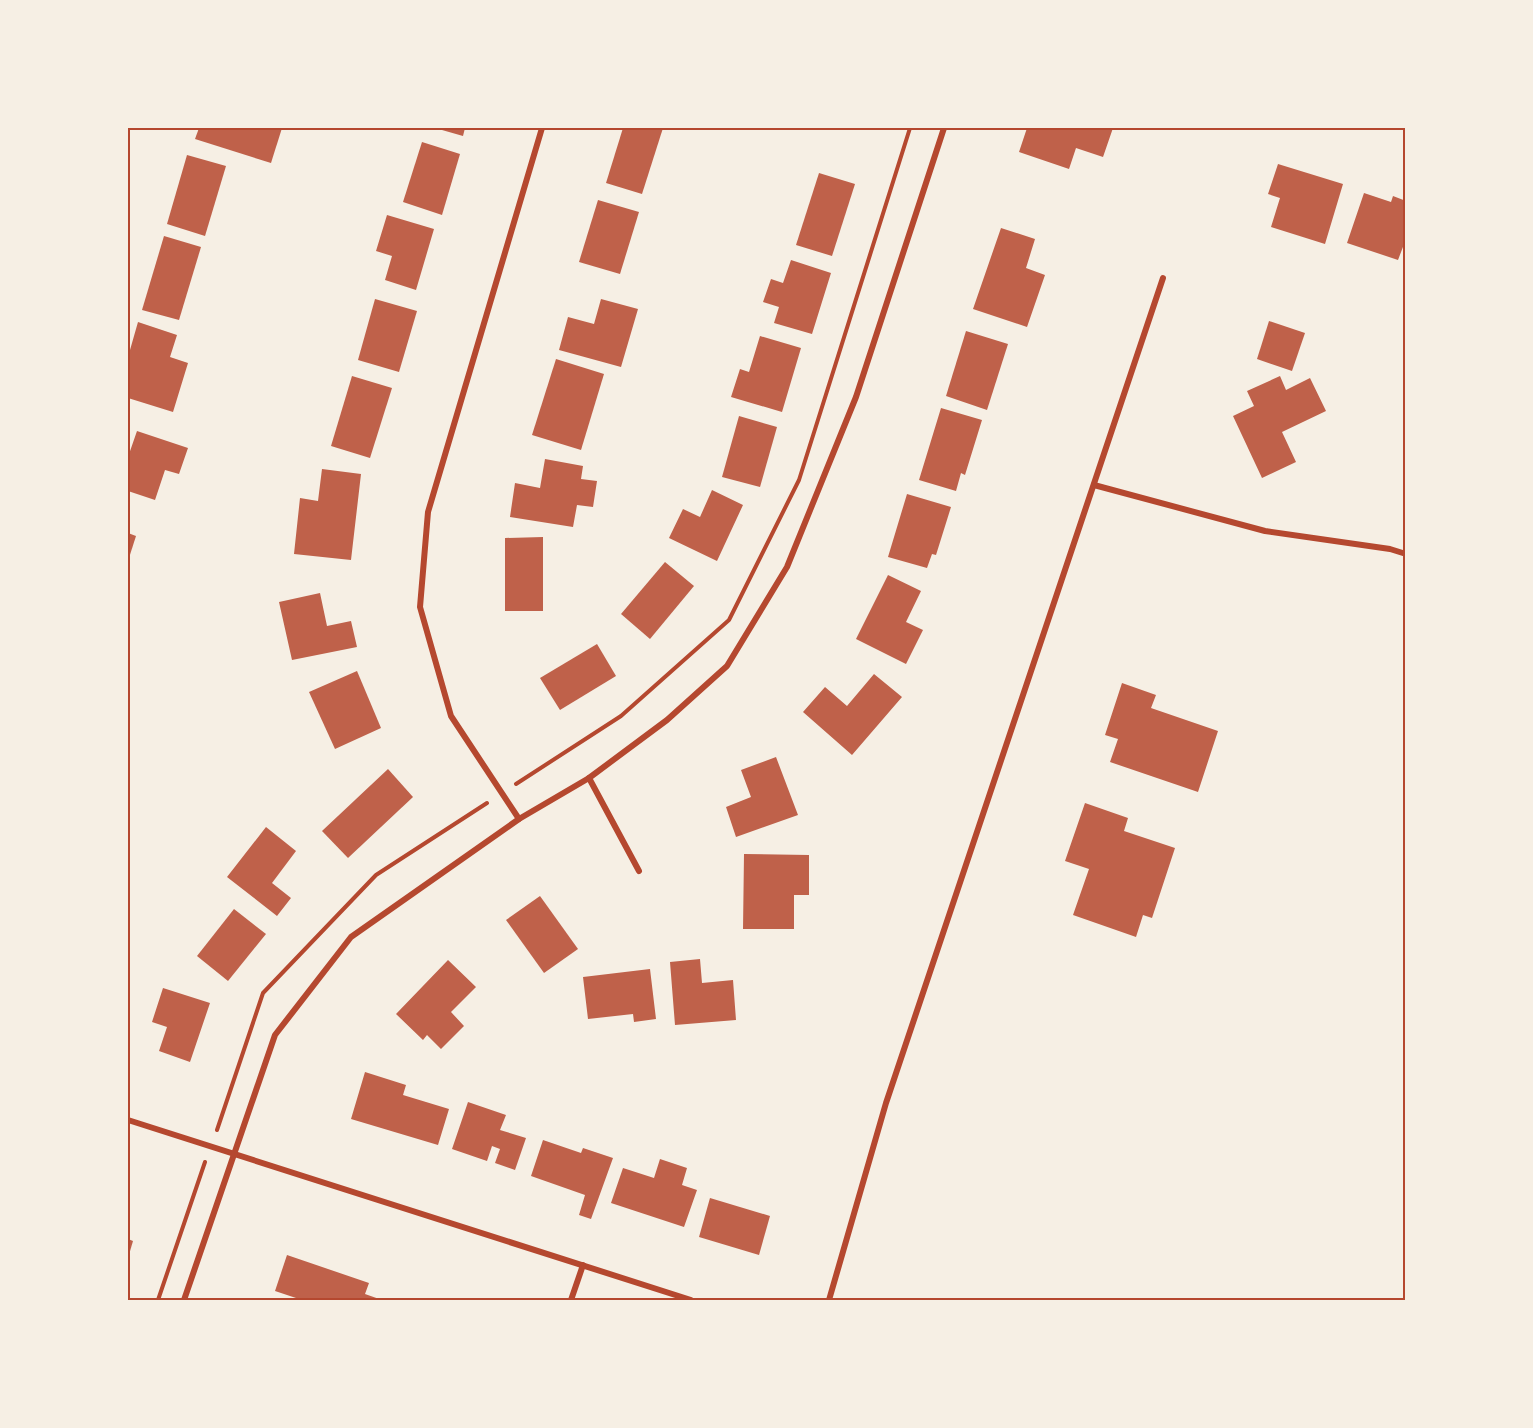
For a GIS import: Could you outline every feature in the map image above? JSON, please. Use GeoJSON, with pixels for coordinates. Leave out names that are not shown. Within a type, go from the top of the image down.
{"type":"FeatureCollection","features":[{"type":"Feature","properties":{"kind":"street"},"geometry":{"type":"LineString","coordinates":[[519,819],[451,716],[420,607],[428,512],[542,128]]}},
{"type":"Feature","properties":{"kind":"street"},"geometry":{"type":"LineString","coordinates":[[184,1300],[275,1035],[351,937],[519,819],[589,778],[667,720],[727,666],[787,567],[856,397],[944,128]]}},
{"type":"Feature","properties":{"kind":"street"},"geometry":{"type":"LineString","coordinates":[[829,1300],[886,1103],[1163,278]]}},
{"type":"Feature","properties":{"kind":"street"},"geometry":{"type":"LineString","coordinates":[[1094,485],[1265,531],[1390,549],[1406,554]]}},
{"type":"Feature","properties":{"kind":"street"},"geometry":{"type":"LineString","coordinates":[[589,778],[639,871]]}},
{"type":"Feature","properties":{"kind":"street"},"geometry":{"type":"LineString","coordinates":[[128,1120],[691,1300]]}},
{"type":"Feature","properties":{"kind":"street"},"geometry":{"type":"LineString","coordinates":[[571,1300],[583,1265]]}},
{"type":"Feature","properties":{"kind":"path"},"geometry":{"type":"LineString","coordinates":[[158,1300],[263,993],[376,875],[621,716],[729,620],[799,480],[910,128]]}},
{"type":"Feature","properties":{"kind":"building"},"geometry":{"type":"Polygon","coordinates":[[[199,128],[282,128],[271,163],[195,139],[199,128]]]}},
{"type":"Feature","properties":{"kind":"building"},"geometry":{"type":"Polygon","coordinates":[[[435,128],[465,128],[463,136],[435,128]]]}},
{"type":"Feature","properties":{"kind":"building"},"geometry":{"type":"Polygon","coordinates":[[[623,128],[663,128],[642,194],[606,183],[623,128]]]}},
{"type":"Feature","properties":{"kind":"building"},"geometry":{"type":"Polygon","coordinates":[[[1027,128],[1113,128],[1103,157],[1076,148],[1069,169],[1019,152],[1027,128]]]}},
{"type":"Feature","properties":{"kind":"building"},"geometry":{"type":"Polygon","coordinates":[[[422,142],[460,154],[442,215],[403,202],[422,142]]]}},
{"type":"Feature","properties":{"kind":"building"},"geometry":{"type":"Polygon","coordinates":[[[187,155],[226,166],[205,236],[167,224],[187,155]]]}},
{"type":"Feature","properties":{"kind":"building"},"geometry":{"type":"Polygon","coordinates":[[[1278,164],[1343,184],[1325,244],[1271,227],[1280,198],[1268,194],[1278,164]]]}},
{"type":"Feature","properties":{"kind":"building"},"geometry":{"type":"Polygon","coordinates":[[[819,173],[855,184],[832,256],[796,245],[819,173]]]}},
{"type":"Feature","properties":{"kind":"building"},"geometry":{"type":"Polygon","coordinates":[[[1364,193],[1391,202],[1393,196],[1406,201],[1406,239],[1398,260],[1347,243],[1364,193]]]}},
{"type":"Feature","properties":{"kind":"building"},"geometry":{"type":"Polygon","coordinates":[[[598,200],[639,212],[620,274],[579,262],[598,200]]]}},
{"type":"Feature","properties":{"kind":"building"},"geometry":{"type":"Polygon","coordinates":[[[387,215],[434,229],[416,290],[385,280],[392,256],[376,251],[387,215]]]}},
{"type":"Feature","properties":{"kind":"building"},"geometry":{"type":"Polygon","coordinates":[[[1001,228],[1035,239],[1026,268],[1045,275],[1027,327],[973,309],[1001,228]]]}},
{"type":"Feature","properties":{"kind":"building"},"geometry":{"type":"Polygon","coordinates":[[[164,236],[201,247],[179,320],[142,310],[164,236]]]}},
{"type":"Feature","properties":{"kind":"building"},"geometry":{"type":"Polygon","coordinates":[[[791,260],[831,273],[812,334],[774,323],[779,307],[763,302],[771,279],[783,283],[791,260]]]}},
{"type":"Feature","properties":{"kind":"building"},"geometry":{"type":"Polygon","coordinates":[[[375,299],[417,311],[399,372],[358,360],[375,299]]]}},
{"type":"Feature","properties":{"kind":"building"},"geometry":{"type":"Polygon","coordinates":[[[601,299],[638,309],[621,367],[559,350],[568,317],[594,324],[601,299]]]}},
{"type":"Feature","properties":{"kind":"building"},"geometry":{"type":"Polygon","coordinates":[[[1269,321],[1305,333],[1292,371],[1257,359],[1269,321]]]}},
{"type":"Feature","properties":{"kind":"building"},"geometry":{"type":"Polygon","coordinates":[[[138,322],[177,335],[170,357],[188,363],[173,412],[128,398],[128,357],[138,322]]]}},
{"type":"Feature","properties":{"kind":"building"},"geometry":{"type":"Polygon","coordinates":[[[966,331],[1008,344],[987,410],[946,396],[966,331]]]}},
{"type":"Feature","properties":{"kind":"building"},"geometry":{"type":"Polygon","coordinates":[[[760,336],[801,348],[782,412],[731,397],[740,369],[749,372],[760,336]]]}},
{"type":"Feature","properties":{"kind":"building"},"geometry":{"type":"Polygon","coordinates":[[[556,359],[604,374],[581,450],[532,435],[556,359]]]}},
{"type":"Feature","properties":{"kind":"building"},"geometry":{"type":"Polygon","coordinates":[[[352,376],[392,388],[370,458],[331,446],[352,376]]]}},
{"type":"Feature","properties":{"kind":"building"},"geometry":{"type":"Polygon","coordinates":[[[1280,376],[1286,390],[1310,378],[1326,411],[1282,432],[1296,462],[1262,478],[1233,416],[1254,406],[1247,391],[1280,376]]]}},
{"type":"Feature","properties":{"kind":"building"},"geometry":{"type":"Polygon","coordinates":[[[941,408],[982,420],[965,475],[961,473],[956,491],[919,480],[941,408]]]}},
{"type":"Feature","properties":{"kind":"building"},"geometry":{"type":"Polygon","coordinates":[[[739,416],[777,427],[760,487],[722,477],[739,416]]]}},
{"type":"Feature","properties":{"kind":"building"},"geometry":{"type":"Polygon","coordinates":[[[137,431],[188,448],[179,474],[165,470],[155,500],[128,491],[128,457],[137,431]]]}},
{"type":"Feature","properties":{"kind":"building"},"geometry":{"type":"Polygon","coordinates":[[[545,459],[583,466],[581,479],[597,481],[593,507],[577,505],[573,527],[510,517],[515,483],[540,488],[545,459]]]}},
{"type":"Feature","properties":{"kind":"building"},"geometry":{"type":"Polygon","coordinates":[[[322,469],[361,474],[351,560],[294,554],[300,498],[318,501],[322,469]]]}},
{"type":"Feature","properties":{"kind":"building"},"geometry":{"type":"Polygon","coordinates":[[[712,490],[743,505],[717,561],[669,538],[683,509],[700,517],[712,490]]]}},
{"type":"Feature","properties":{"kind":"building"},"geometry":{"type":"Polygon","coordinates":[[[907,494],[951,507],[936,555],[932,554],[927,568],[888,557],[907,494]]]}},
{"type":"Feature","properties":{"kind":"building"},"geometry":{"type":"Polygon","coordinates":[[[128,533],[136,536],[128,561],[128,533]]]}},
{"type":"Feature","properties":{"kind":"building"},"geometry":{"type":"Polygon","coordinates":[[[543,537],[543,611],[505,611],[505,538],[543,537]]]}},
{"type":"Feature","properties":{"kind":"building"},"geometry":{"type":"Polygon","coordinates":[[[665,562],[694,586],[650,639],[621,614],[665,562]]]}},
{"type":"Feature","properties":{"kind":"building"},"geometry":{"type":"Polygon","coordinates":[[[888,575],[921,591],[906,622],[923,630],[906,664],[856,639],[888,575]]]}},
{"type":"Feature","properties":{"kind":"building"},"geometry":{"type":"Polygon","coordinates":[[[320,593],[327,626],[351,621],[357,647],[292,660],[279,602],[320,593]]]}},
{"type":"Feature","properties":{"kind":"building"},"geometry":{"type":"Polygon","coordinates":[[[597,644],[616,676],[560,710],[540,678],[597,644]]]}},
{"type":"Feature","properties":{"kind":"building"},"geometry":{"type":"Polygon","coordinates":[[[357,671],[381,728],[335,749],[309,692],[357,671]]]}},
{"type":"Feature","properties":{"kind":"building"},"geometry":{"type":"Polygon","coordinates":[[[874,674],[902,697],[852,755],[803,712],[825,687],[847,706],[874,674]]]}},
{"type":"Feature","properties":{"kind":"building"},"geometry":{"type":"Polygon","coordinates":[[[1122,683],[1156,695],[1151,708],[1218,731],[1198,792],[1110,762],[1118,739],[1105,735],[1122,683]]]}},
{"type":"Feature","properties":{"kind":"building"},"geometry":{"type":"Polygon","coordinates":[[[776,757],[798,815],[736,837],[726,807],[751,797],[741,770],[776,757]]]}},
{"type":"Feature","properties":{"kind":"building"},"geometry":{"type":"Polygon","coordinates":[[[388,769],[413,797],[348,858],[322,831],[388,769]]]}},
{"type":"Feature","properties":{"kind":"building"},"geometry":{"type":"Polygon","coordinates":[[[1085,803],[1128,818],[1124,831],[1175,848],[1152,918],[1143,915],[1136,937],[1073,915],[1089,869],[1065,861],[1085,803]]]}},
{"type":"Feature","properties":{"kind":"building"},"geometry":{"type":"Polygon","coordinates":[[[266,827],[296,851],[272,883],[291,898],[277,916],[227,877],[266,827]]]}},
{"type":"Feature","properties":{"kind":"building"},"geometry":{"type":"Polygon","coordinates":[[[744,854],[809,855],[809,895],[794,895],[794,929],[743,929],[744,854]]]}},
{"type":"Feature","properties":{"kind":"building"},"geometry":{"type":"Polygon","coordinates":[[[540,896],[578,949],[544,973],[506,920],[540,896]]]}},
{"type":"Feature","properties":{"kind":"building"},"geometry":{"type":"Polygon","coordinates":[[[234,909],[266,934],[228,981],[197,956],[234,909]]]}},
{"type":"Feature","properties":{"kind":"building"},"geometry":{"type":"Polygon","coordinates":[[[700,959],[702,983],[733,980],[736,1020],[675,1025],[670,962],[700,959]]]}},
{"type":"Feature","properties":{"kind":"building"},"geometry":{"type":"Polygon","coordinates":[[[448,960],[476,987],[451,1012],[464,1026],[441,1049],[427,1035],[423,1040],[396,1014],[448,960]]]}},
{"type":"Feature","properties":{"kind":"building"},"geometry":{"type":"Polygon","coordinates":[[[650,969],[656,1019],[634,1022],[633,1014],[588,1019],[583,977],[650,969]]]}},
{"type":"Feature","properties":{"kind":"building"},"geometry":{"type":"Polygon","coordinates":[[[163,988],[210,1003],[190,1062],[159,1051],[167,1027],[152,1022],[163,988]]]}},
{"type":"Feature","properties":{"kind":"building"},"geometry":{"type":"Polygon","coordinates":[[[365,1072],[406,1085],[403,1095],[449,1109],[438,1145],[351,1119],[365,1072]]]}},
{"type":"Feature","properties":{"kind":"building"},"geometry":{"type":"Polygon","coordinates":[[[468,1102],[506,1115],[500,1130],[526,1138],[515,1170],[495,1163],[500,1149],[492,1146],[487,1161],[452,1149],[468,1102]]]}},
{"type":"Feature","properties":{"kind":"building"},"geometry":{"type":"Polygon","coordinates":[[[543,1140],[581,1153],[583,1148],[613,1158],[591,1219],[579,1215],[585,1195],[531,1176],[543,1140]]]}},
{"type":"Feature","properties":{"kind":"building"},"geometry":{"type":"Polygon","coordinates":[[[660,1159],[687,1168],[682,1185],[697,1190],[684,1227],[611,1203],[623,1168],[654,1178],[660,1159]]]}},
{"type":"Feature","properties":{"kind":"building"},"geometry":{"type":"Polygon","coordinates":[[[710,1198],[770,1216],[759,1255],[699,1237],[710,1198]]]}},
{"type":"Feature","properties":{"kind":"building"},"geometry":{"type":"Polygon","coordinates":[[[128,1239],[133,1241],[128,1258],[128,1239]]]}},
{"type":"Feature","properties":{"kind":"building"},"geometry":{"type":"Polygon","coordinates":[[[287,1255],[369,1283],[365,1294],[382,1300],[302,1300],[275,1291],[287,1255]]]}}]}
